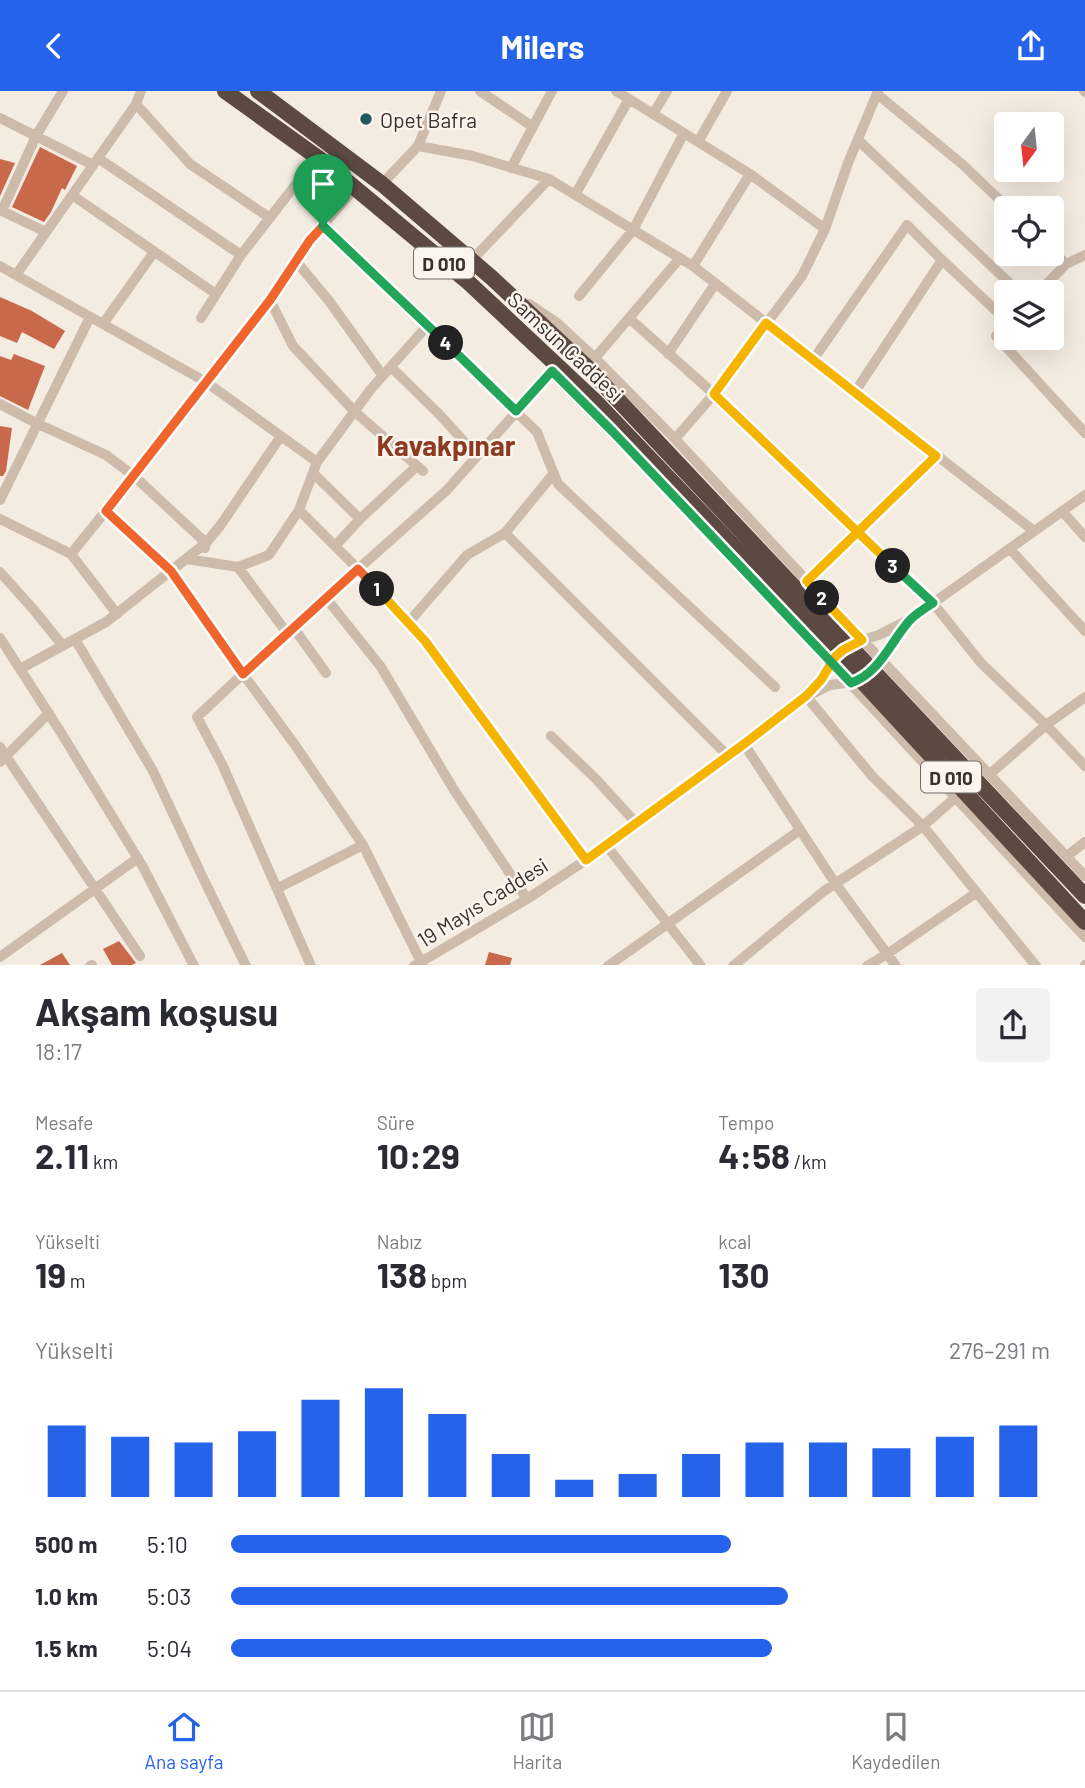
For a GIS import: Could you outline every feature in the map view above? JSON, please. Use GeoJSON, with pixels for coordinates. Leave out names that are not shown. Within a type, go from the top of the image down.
{"type":"FeatureCollection","features":[{"type":"Feature","properties":{"kind":"highway","name":"Samsun Caddesi"},"geometry":{"type":"LineString","coordinates":[[225,91],[317,156],[467,281],[647,454],[849,655]]}},
{"type":"Feature","properties":{"kind":"highway","name":"Samsun Caddesi"},"geometry":{"type":"LineString","coordinates":[[258,91],[382,184],[472,260],[587,367],[659,441],[849,655]]}},
{"type":"Feature","properties":{"kind":"highway","name":"D 010"},"geometry":{"type":"LineString","coordinates":[[849,655],[1085,896]]}},
{"type":"Feature","properties":{"kind":"highway","name":"D 010"},"geometry":{"type":"LineString","coordinates":[[849,655],[1085,922]]}},
{"type":"Feature","properties":{"kind":"street"},"geometry":{"type":"LineString","coordinates":[[46,232],[1,211],[36,136],[63,91]]}},
{"type":"Feature","properties":{"kind":"street"},"geometry":{"type":"LineString","coordinates":[[16,275],[136,104],[141,91]]}},
{"type":"Feature","properties":{"kind":"street"},"geometry":{"type":"LineString","coordinates":[[480,91],[533,127]]}},
{"type":"Feature","properties":{"kind":"street"},"geometry":{"type":"LineString","coordinates":[[511,168],[552,91]]}},
{"type":"Feature","properties":{"kind":"street"},"geometry":{"type":"LineString","coordinates":[[653,114],[667,91]]}},
{"type":"Feature","properties":{"kind":"street"},"geometry":{"type":"LineString","coordinates":[[698,142],[727,91]]}},
{"type":"Feature","properties":{"kind":"street"},"geometry":{"type":"LineString","coordinates":[[382,184],[418,146],[438,92]]}},
{"type":"Feature","properties":{"kind":"street"},"geometry":{"type":"LineString","coordinates":[[676,439],[714,394],[802,276],[825,229],[877,92],[995,196]]}},
{"type":"Feature","properties":{"kind":"street"},"geometry":{"type":"LineString","coordinates":[[575,195],[623,94],[750,174],[825,229]]}},
{"type":"Feature","properties":{"kind":"street"},"geometry":{"type":"LineString","coordinates":[[136,104],[190,164],[270,218]]}},
{"type":"Feature","properties":{"kind":"street"},"geometry":{"type":"LineString","coordinates":[[0,118],[96,161],[241,255]]}},
{"type":"Feature","properties":{"kind":"street"},"geometry":{"type":"LineString","coordinates":[[579,296],[633,230],[684,133]]}},
{"type":"Feature","properties":{"kind":"street"},"geometry":{"type":"LineString","coordinates":[[858,140],[1006,280]]}},
{"type":"Feature","properties":{"kind":"street"},"geometry":{"type":"LineString","coordinates":[[418,146],[473,156],[549,180],[693,266],[1034,531]]}},
{"type":"Feature","properties":{"kind":"street"},"geometry":{"type":"LineString","coordinates":[[201,318],[241,255],[317,156]]}},
{"type":"Feature","properties":{"kind":"street"},"geometry":{"type":"LineString","coordinates":[[693,266],[750,174]]}},
{"type":"Feature","properties":{"kind":"street"},"geometry":{"type":"LineString","coordinates":[[472,260],[549,180]]}},
{"type":"Feature","properties":{"kind":"street"},"geometry":{"type":"LineString","coordinates":[[71,554],[270,300],[310,240],[355,188]]}},
{"type":"Feature","properties":{"kind":"street"},"geometry":{"type":"LineString","coordinates":[[72,195],[216,294]]}},
{"type":"Feature","properties":{"kind":"street"},"geometry":{"type":"LineString","coordinates":[[813,360],[907,225],[994,309]]}},
{"type":"Feature","properties":{"kind":"street"},"geometry":{"type":"LineString","coordinates":[[323,226],[537,432],[558,484],[775,687]]}},
{"type":"Feature","properties":{"kind":"street"},"geometry":{"type":"LineString","coordinates":[[103,324],[154,252]]}},
{"type":"Feature","properties":{"kind":"street"},"geometry":{"type":"LineString","coordinates":[[1051,280],[1066,264],[1085,255]]}},
{"type":"Feature","properties":{"kind":"street"},"geometry":{"type":"LineString","coordinates":[[595,358],[680,258]]}},
{"type":"Feature","properties":{"kind":"street"},"geometry":{"type":"LineString","coordinates":[[855,393],[942,260]]}},
{"type":"Feature","properties":{"kind":"street"},"geometry":{"type":"LineString","coordinates":[[296,261],[329,301],[383,376]]}},
{"type":"Feature","properties":{"kind":"street"},"geometry":{"type":"LineString","coordinates":[[0,266],[206,382],[281,436],[315,468],[360,519]]}},
{"type":"Feature","properties":{"kind":"street"},"geometry":{"type":"LineString","coordinates":[[492,278],[557,323],[595,358],[676,439],[807,581],[849,655],[851,683],[1085,937]]}},
{"type":"Feature","properties":{"kind":"street"},"geometry":{"type":"LineString","coordinates":[[668,354],[715,284]]}},
{"type":"Feature","properties":{"kind":"street"},"geometry":{"type":"LineString","coordinates":[[270,300],[293,346],[355,412],[420,468],[360,519],[335,546]]}},
{"type":"Feature","properties":{"kind":"street"},"geometry":{"type":"LineString","coordinates":[[0,500],[90,317]]}},
{"type":"Feature","properties":{"kind":"street"},"geometry":{"type":"LineString","coordinates":[[629,318],[714,394],[933,603],[981,663],[1046,725],[1085,767]]}},
{"type":"Feature","properties":{"kind":"street"},"geometry":{"type":"LineString","coordinates":[[187,559],[238,567],[269,555],[299,510],[315,468],[383,376],[428,325]]}},
{"type":"Feature","properties":{"kind":"street"},"geometry":{"type":"LineString","coordinates":[[1009,350],[1085,433]]}},
{"type":"Feature","properties":{"kind":"street"},"geometry":{"type":"LineString","coordinates":[[391,367],[477,456]]}},
{"type":"Feature","properties":{"kind":"street"},"geometry":{"type":"LineString","coordinates":[[312,965],[222,764],[197,717],[447,490],[555,368],[641,461],[849,655],[882,660],[1085,876]]}},
{"type":"Feature","properties":{"kind":"street"},"geometry":{"type":"LineString","coordinates":[[0,404],[106,455],[134,476],[206,543]]}},
{"type":"Feature","properties":{"kind":"street"},"geometry":{"type":"LineString","coordinates":[[20,669],[106,622],[206,543],[281,436]]}},
{"type":"Feature","properties":{"kind":"street"},"geometry":{"type":"LineString","coordinates":[[807,581],[936,456]]}},
{"type":"Feature","properties":{"kind":"street"},"geometry":{"type":"LineString","coordinates":[[408,623],[467,555],[505,533],[554,473]]}},
{"type":"Feature","properties":{"kind":"street"},"geometry":{"type":"LineString","coordinates":[[849,655],[878,635],[912,618],[1085,495]]}},
{"type":"Feature","properties":{"kind":"street"},"geometry":{"type":"LineString","coordinates":[[299,510],[425,641],[586,860]]}},
{"type":"Feature","properties":{"kind":"street"},"geometry":{"type":"LineString","coordinates":[[106,511],[171,571],[295,745],[363,845],[419,964]]}},
{"type":"Feature","properties":{"kind":"street"},"geometry":{"type":"LineString","coordinates":[[1062,511],[1085,537]]}},
{"type":"Feature","properties":{"kind":"street"},"geometry":{"type":"LineString","coordinates":[[0,519],[71,554],[117,614]]}},
{"type":"Feature","properties":{"kind":"street"},"geometry":{"type":"LineString","coordinates":[[505,533],[728,756]]}},
{"type":"Feature","properties":{"kind":"street"},"geometry":{"type":"LineString","coordinates":[[201,561],[206,543]]}},
{"type":"Feature","properties":{"kind":"street"},"geometry":{"type":"LineString","coordinates":[[1010,549],[1085,631]]}},
{"type":"Feature","properties":{"kind":"street"},"geometry":{"type":"LineString","coordinates":[[238,567],[326,673]]}},
{"type":"Feature","properties":{"kind":"street"},"geometry":{"type":"LineString","coordinates":[[0,572],[63,646]]}},
{"type":"Feature","properties":{"kind":"street"},"geometry":{"type":"LineString","coordinates":[[326,598],[381,667],[454,790],[527,899]]}},
{"type":"Feature","properties":{"kind":"street","name":"19 Mayıs Caddesi"},"geometry":{"type":"LineString","coordinates":[[806,696],[830,685],[851,683],[867,675],[882,660],[912,618]]}},
{"type":"Feature","properties":{"kind":"street"},"geometry":{"type":"LineString","coordinates":[[0,638],[138,858],[194,965]]}},
{"type":"Feature","properties":{"kind":"street"},"geometry":{"type":"LineString","coordinates":[[75,639],[153,771],[246,965]]}},
{"type":"Feature","properties":{"kind":"street","name":"19 Mayıs Caddesi"},"geometry":{"type":"LineString","coordinates":[[419,964],[586,860],[806,696],[849,655]]}},
{"type":"Feature","properties":{"kind":"street"},"geometry":{"type":"LineString","coordinates":[[806,696],[872,776],[923,826],[1036,965]]}},
{"type":"Feature","properties":{"kind":"street"},"geometry":{"type":"LineString","coordinates":[[990,774],[1046,725],[1085,697]]}},
{"type":"Feature","properties":{"kind":"street"},"geometry":{"type":"LineString","coordinates":[[49,713],[2,755],[140,956]]}},
{"type":"Feature","properties":{"kind":"street"},"geometry":{"type":"LineString","coordinates":[[551,736],[595,778],[636,823]]}},
{"type":"Feature","properties":{"kind":"street"},"geometry":{"type":"LineString","coordinates":[[744,744],[835,883],[896,965]]}},
{"type":"Feature","properties":{"kind":"street"},"geometry":{"type":"LineString","coordinates":[[733,965],[835,883],[923,826],[955,798]]}},
{"type":"Feature","properties":{"kind":"street"},"geometry":{"type":"LineString","coordinates":[[608,965],[800,830]]}},
{"type":"Feature","properties":{"kind":"street"},"geometry":{"type":"LineString","coordinates":[[1067,856],[1085,842]]}},
{"type":"Feature","properties":{"kind":"street"},"geometry":{"type":"LineString","coordinates":[[278,888],[363,845]]}},
{"type":"Feature","properties":{"kind":"street"},"geometry":{"type":"LineString","coordinates":[[606,845],[701,965]]}},
{"type":"Feature","properties":{"kind":"street"},"geometry":{"type":"LineString","coordinates":[[0,957],[138,858]]}},
{"type":"Feature","properties":{"kind":"street"},"geometry":{"type":"LineString","coordinates":[[867,965],[976,893]]}},
{"type":"Feature","properties":{"kind":"building"},"geometry":{"type":"Polygon","coordinates":[[[40,147],[77,166],[44,222],[12,207],[40,147]]]}},
{"type":"Feature","properties":{"kind":"building"},"geometry":{"type":"Polygon","coordinates":[[[0,159],[15,163],[0,196],[0,159]]]}},
{"type":"Feature","properties":{"kind":"building"},"geometry":{"type":"Polygon","coordinates":[[[0,297],[32,311],[65,331],[54,349],[22,332],[17,343],[0,336],[0,297]]]}},
{"type":"Feature","properties":{"kind":"building"},"geometry":{"type":"Polygon","coordinates":[[[14,354],[45,366],[28,410],[0,396],[0,356],[11,360],[14,354]]]}},
{"type":"Feature","properties":{"kind":"building"},"geometry":{"type":"Polygon","coordinates":[[[0,426],[12,428],[3,476],[0,476],[0,426]]]}},
{"type":"Feature","properties":{"kind":"building"},"geometry":{"type":"Polygon","coordinates":[[[119,941],[136,963],[112,965],[103,949],[119,941]]]}},
{"type":"Feature","properties":{"kind":"building"},"geometry":{"type":"Polygon","coordinates":[[[489,952],[512,958],[510,965],[485,965],[489,952]]]}},
{"type":"Feature","properties":{"kind":"building"},"geometry":{"type":"Polygon","coordinates":[[[62,953],[70,965],[40,965],[62,953]]]}},
{"type":"Feature","properties":{"kind":"place","name":"Opet Bafra"},"geometry":{"type":"Point","coordinates":[366,119]}},
{"type":"Feature","properties":{"kind":"district","name":"Kavakpınar"},"geometry":{"type":"Point","coordinates":[446,445]}},
{"type":"Feature","properties":{"kind":"route"},"geometry":{"type":"LineString","coordinates":[[323,226],[310,240],[270,300],[106,511],[171,571],[243,674],[358,569],[425,641],[586,860],[806,696],[821,680],[831,662],[835,657],[862,640],[807,581],[857,533],[936,456],[766,323],[714,394],[857,533],[933,603],[912,618],[876,667],[851,683],[831,662],[669,490],[552,371],[516,411],[323,226]]}}]}
